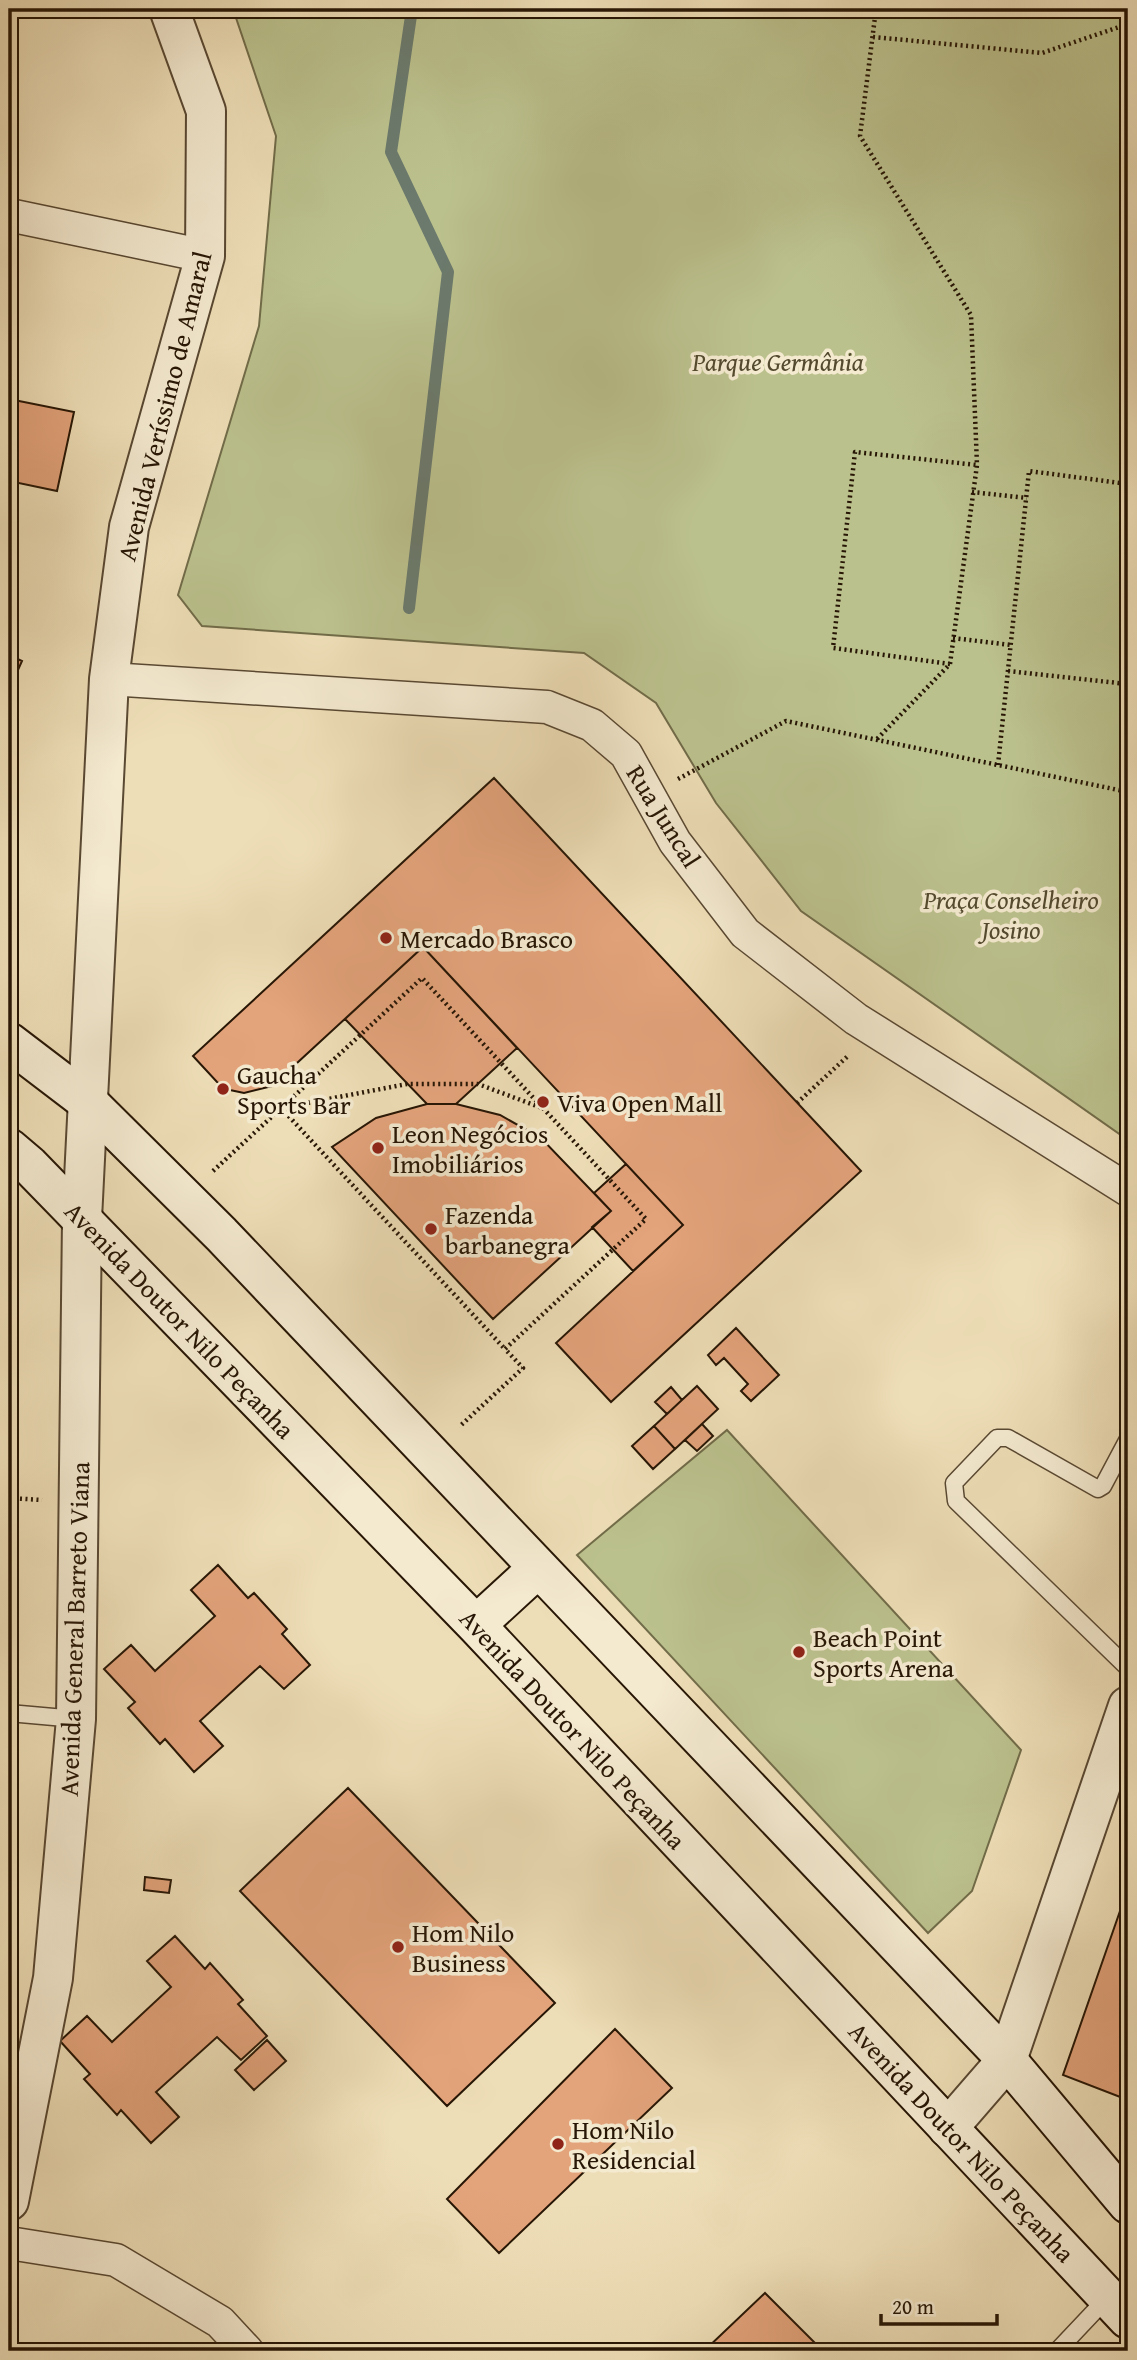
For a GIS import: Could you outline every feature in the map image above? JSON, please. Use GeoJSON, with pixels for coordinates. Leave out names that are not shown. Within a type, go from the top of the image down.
{"type":"FeatureCollection","features":[{"type":"Feature","properties":{"kind":"main road","name":"Avenida Veríssimo de Amaral"},"geometry":{"type":"LineString","coordinates":[[89,1102],[109,679],[129,527],[205,256],[206,111],[169,9]]}},
{"type":"Feature","properties":{"kind":"main road"},"geometry":{"type":"LineString","coordinates":[[9,1042],[89,1102],[185,1197],[1007,2060],[1128,2204]]}},
{"type":"Feature","properties":{"kind":"main road","name":"Avenida General Barreto Viana"},"geometry":{"type":"LineString","coordinates":[[9,2201],[53,1978],[76,1718],[82,1219],[89,1102]]}},
{"type":"Feature","properties":{"kind":"main road","name":"Avenida Doutor Nilo Peçanha"},"geometry":{"type":"LineString","coordinates":[[9,1148],[82,1219],[475,1625],[1118,2308]]}},
{"type":"Feature","properties":{"kind":"main road"},"geometry":{"type":"LineString","coordinates":[[475,1625],[538,1568]]}},
{"type":"Feature","properties":{"kind":"main road"},"geometry":{"type":"LineString","coordinates":[[948,2128],[1007,2060],[1128,1706]]}},
{"type":"Feature","properties":{"kind":"street"},"geometry":{"type":"LineString","coordinates":[[9,215],[205,256]]}},
{"type":"Feature","properties":{"kind":"street","name":"Rua Juncal"},"geometry":{"type":"LineString","coordinates":[[109,679],[547,707],[592,725],[626,754],[675,842],[745,933],[875,1031],[1128,1190]]}},
{"type":"Feature","properties":{"kind":"street"},"geometry":{"type":"LineString","coordinates":[[9,2243],[116,2260],[220,2322],[247,2351]]}},
{"type":"Feature","properties":{"kind":"lane"},"geometry":{"type":"LineString","coordinates":[[1128,1439],[1103,1486],[1098,1489],[1008,1438],[997,1438],[954,1483],[953,1492],[956,1501],[1128,1668]]}},
{"type":"Feature","properties":{"kind":"lane"},"geometry":{"type":"LineString","coordinates":[[9,1713],[76,1718]]}},
{"type":"Feature","properties":{"kind":"lane"},"geometry":{"type":"LineString","coordinates":[[1057,2351],[1118,2308]]}},
{"type":"Feature","properties":{"kind":"path"},"geometry":{"type":"LineString","coordinates":[[876,9],[860,136],[971,315],[977,464],[950,664],[876,740]]}},
{"type":"Feature","properties":{"kind":"path"},"geometry":{"type":"LineString","coordinates":[[873,37],[1042,53],[1128,24]]}},
{"type":"Feature","properties":{"kind":"path"},"geometry":{"type":"LineString","coordinates":[[950,664],[833,648],[855,452],[977,464]]}},
{"type":"Feature","properties":{"kind":"path"},"geometry":{"type":"LineString","coordinates":[[998,765],[1029,471],[1128,484]]}},
{"type":"Feature","properties":{"kind":"path"},"geometry":{"type":"LineString","coordinates":[[972,492],[1027,498]]}},
{"type":"Feature","properties":{"kind":"path"},"geometry":{"type":"LineString","coordinates":[[953,638],[1011,645]]}},
{"type":"Feature","properties":{"kind":"path"},"geometry":{"type":"LineString","coordinates":[[1008,671],[1127,684],[1128,671]]}},
{"type":"Feature","properties":{"kind":"path"},"geometry":{"type":"LineString","coordinates":[[688,774],[786,721],[1128,792]]}},
{"type":"Feature","properties":{"kind":"path"},"geometry":{"type":"LineString","coordinates":[[185,1197],[422,978],[646,1219],[505,1349]]}},
{"type":"Feature","properties":{"kind":"path"},"geometry":{"type":"LineString","coordinates":[[797,1103],[875,1031]]}},
{"type":"Feature","properties":{"kind":"path"},"geometry":{"type":"LineString","coordinates":[[281,1108],[407,1084],[478,1084],[544,1109]]}},
{"type":"Feature","properties":{"kind":"path"},"geometry":{"type":"LineString","coordinates":[[281,1108],[523,1368],[430,1454]]}},
{"type":"Feature","properties":{"kind":"green space","name":"Parque Germânia"},"geometry":{"type":"Polygon","coordinates":[[[233,9],[1128,9],[1128,1140],[801,911],[716,803],[656,703],[584,653],[202,626],[178,595],[259,326],[276,136],[233,9]]]}},
{"type":"Feature","properties":{"kind":"green space","name":"Beach Point Sports Arena"},"geometry":{"type":"Polygon","coordinates":[[[727,1430],[1021,1750],[972,1891],[928,1933],[577,1555],[727,1430]]]}},
{"type":"Feature","properties":{"kind":"building"},"geometry":{"type":"Polygon","coordinates":[[[9,329],[17,331],[9,370],[9,329]]]}},
{"type":"Feature","properties":{"kind":"building"},"geometry":{"type":"Polygon","coordinates":[[[9,399],[74,412],[57,491],[9,481],[9,399]]]}},
{"type":"Feature","properties":{"kind":"building"},"geometry":{"type":"Polygon","coordinates":[[[9,655],[22,661],[9,690],[9,655]]]}},
{"type":"Feature","properties":{"kind":"building"},"geometry":{"type":"Polygon","coordinates":[[[494,778],[861,1171],[611,1402],[556,1343],[683,1225],[423,947],[272,1086],[244,1093],[230,1090],[217,1082],[193,1056],[494,778]]]}},
{"type":"Feature","properties":{"kind":"building"},"geometry":{"type":"Polygon","coordinates":[[[423,947],[517,1048],[456,1104],[427,1104],[345,1019],[423,947]]]}},
{"type":"Feature","properties":{"kind":"building"},"geometry":{"type":"Polygon","coordinates":[[[427,1104],[456,1104],[500,1115],[541,1138],[611,1211],[493,1319],[332,1147],[376,1118],[427,1104]]]}},
{"type":"Feature","properties":{"kind":"building"},"geometry":{"type":"Polygon","coordinates":[[[626,1164],[683,1225],[633,1271],[592,1227],[611,1211],[594,1193],[626,1164]]]}},
{"type":"Feature","properties":{"kind":"building"},"geometry":{"type":"Polygon","coordinates":[[[736,1328],[779,1375],[751,1401],[741,1391],[748,1384],[724,1358],[716,1365],[708,1355],[736,1328]]]}},
{"type":"Feature","properties":{"kind":"building"},"geometry":{"type":"Polygon","coordinates":[[[697,1386],[718,1409],[675,1449],[654,1426],[697,1386]]]}},
{"type":"Feature","properties":{"kind":"building"},"geometry":{"type":"Polygon","coordinates":[[[671,1387],[682,1400],[667,1414],[655,1402],[671,1387]]]}},
{"type":"Feature","properties":{"kind":"building"},"geometry":{"type":"Polygon","coordinates":[[[702,1424],[713,1436],[697,1451],[685,1440],[702,1424]]]}},
{"type":"Feature","properties":{"kind":"building"},"geometry":{"type":"Polygon","coordinates":[[[654,1426],[675,1449],[653,1469],[632,1446],[654,1426]]]}},
{"type":"Feature","properties":{"kind":"building"},"geometry":{"type":"Polygon","coordinates":[[[218,1565],[248,1598],[254,1593],[287,1629],[282,1634],[310,1665],[284,1689],[260,1666],[200,1721],[223,1746],[194,1772],[165,1739],[160,1744],[128,1708],[135,1702],[104,1669],[131,1645],[155,1671],[215,1616],[191,1590],[218,1565]]]}},
{"type":"Feature","properties":{"kind":"building","name":"Hom Nilo Business"},"geometry":{"type":"Polygon","coordinates":[[[348,1788],[555,2003],[447,2106],[240,1891],[348,1788]]]}},
{"type":"Feature","properties":{"kind":"building"},"geometry":{"type":"Polygon","coordinates":[[[145,1877],[171,1880],[169,1893],[144,1890],[145,1877]]]}},
{"type":"Feature","properties":{"kind":"building"},"geometry":{"type":"Polygon","coordinates":[[[1128,1888],[1128,2100],[1063,2075],[1128,1888]]]}},
{"type":"Feature","properties":{"kind":"building"},"geometry":{"type":"Polygon","coordinates":[[[175,1936],[205,1969],[210,1963],[243,2000],[238,2004],[267,2036],[241,2060],[217,2037],[156,2092],[179,2117],[151,2143],[121,2110],[117,2115],[84,2079],[90,2074],[60,2041],[87,2016],[112,2042],[171,1987],[147,1961],[175,1936]]]}},
{"type":"Feature","properties":{"kind":"building","name":"Hom Nilo Residencial"},"geometry":{"type":"Polygon","coordinates":[[[615,2029],[672,2088],[499,2253],[447,2199],[615,2029]]]}},
{"type":"Feature","properties":{"kind":"building"},"geometry":{"type":"Polygon","coordinates":[[[267,2040],[286,2061],[254,2090],[235,2070],[267,2040]]]}},
{"type":"Feature","properties":{"kind":"building"},"geometry":{"type":"Polygon","coordinates":[[[765,2293],[823,2351],[704,2351],[765,2293]]]}},
{"type":"Feature","properties":{"kind":"waterway"},"geometry":{"type":"LineString","coordinates":[[409,608],[448,272],[391,152],[412,9]]}},
{"type":"Feature","properties":{"kind":"place","name":"Mercado Brasco"},"geometry":{"type":"Point","coordinates":[386,938]}},
{"type":"Feature","properties":{"kind":"place","name":"Gaucha Sports Bar"},"geometry":{"type":"Point","coordinates":[223,1089]}},
{"type":"Feature","properties":{"kind":"place","name":"Viva Open Mall"},"geometry":{"type":"Point","coordinates":[543,1102]}},
{"type":"Feature","properties":{"kind":"place","name":"Leon Negócios Imobiliários"},"geometry":{"type":"Point","coordinates":[378,1148]}},
{"type":"Feature","properties":{"kind":"place","name":"Fazenda barbanegra"},"geometry":{"type":"Point","coordinates":[431,1229]}},
{"type":"Feature","properties":{"kind":"place","name":"Beach Point Sports Arena"},"geometry":{"type":"Point","coordinates":[799,1652]}},
{"type":"Feature","properties":{"kind":"place","name":"Hom Nilo Business"},"geometry":{"type":"Point","coordinates":[398,1947]}},
{"type":"Feature","properties":{"kind":"place","name":"Hom Nilo Residencial"},"geometry":{"type":"Point","coordinates":[558,2144]}},
{"type":"Feature","properties":{"kind":"park label","name":"Praça Conselheiro Josino"},"geometry":{"type":"Point","coordinates":[1011,914]}}]}
